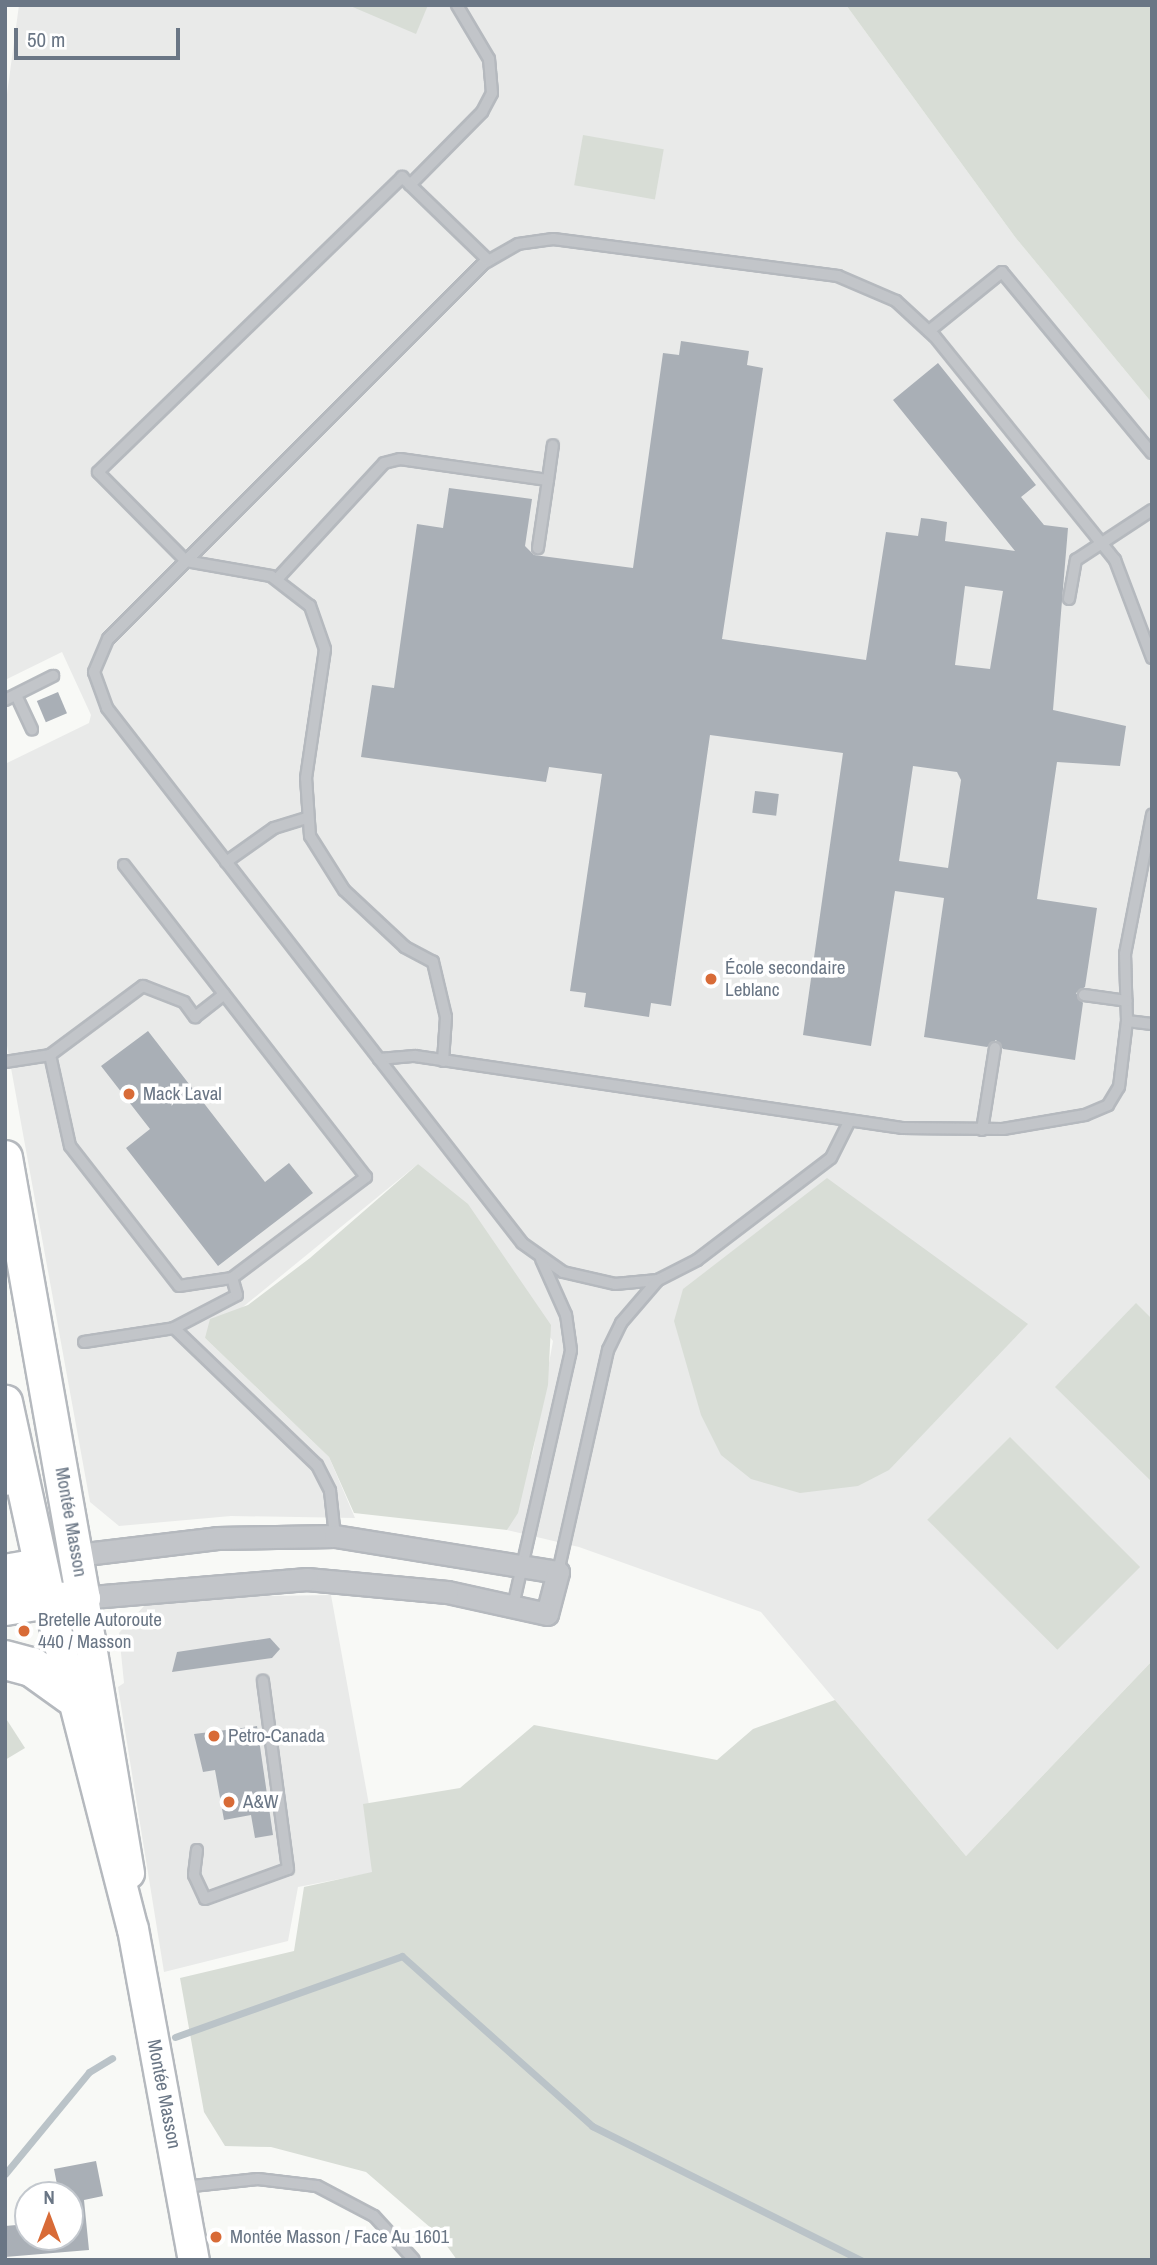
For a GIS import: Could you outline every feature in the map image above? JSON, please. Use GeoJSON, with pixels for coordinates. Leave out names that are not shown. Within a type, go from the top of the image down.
{"type":"FeatureCollection","features":[{"type":"Feature","properties":{"kind":"highway"},"geometry":{"type":"LineString","coordinates":[[5,1606],[44,1585]]}},
{"type":"Feature","properties":{"kind":"highway"},"geometry":{"type":"LineString","coordinates":[[5,1660],[32,1667],[71,1695]]}},
{"type":"Feature","properties":{"kind":"main road","name":"Montée Masson"},"geometry":{"type":"LineString","coordinates":[[5,1157],[76,1555]]}},
{"type":"Feature","properties":{"kind":"main road","name":"Montée Masson"},"geometry":{"type":"LineString","coordinates":[[5,1402],[10,1466],[44,1585]]}},
{"type":"Feature","properties":{"kind":"main road"},"geometry":{"type":"LineString","coordinates":[[44,1585],[76,1555]]}},
{"type":"Feature","properties":{"kind":"street"},"geometry":{"type":"LineString","coordinates":[[44,1585],[307,1579],[402,1586],[547,1614],[558,1572],[522,1563],[335,1536],[217,1538],[76,1555]]}},
{"type":"Feature","properties":{"kind":"street","name":"Montée Masson"},"geometry":{"type":"LineString","coordinates":[[44,1585],[133,1929],[194,2260]]}},
{"type":"Feature","properties":{"kind":"street","name":"Montée Masson"},"geometry":{"type":"LineString","coordinates":[[44,1585],[128,1847],[133,1929]]}},
{"type":"Feature","properties":{"kind":"lane"},"geometry":{"type":"LineString","coordinates":[[410,186],[482,113],[492,93],[489,59],[457,5]]}},
{"type":"Feature","properties":{"kind":"lane"},"geometry":{"type":"LineString","coordinates":[[443,1061],[446,1017],[433,962],[405,947],[333,878],[307,818],[325,649],[310,606],[278,578],[186,561],[98,472],[402,177],[488,260]]}},
{"type":"Feature","properties":{"kind":"lane"},"geometry":{"type":"LineString","coordinates":[[513,1606],[570,1350],[566,1315],[541,1259],[379,1059],[107,708],[95,683],[100,648],[488,260],[518,244],[574,240],[821,274],[881,291],[929,331],[1103,544],[1129,589],[1152,658]]}},
{"type":"Feature","properties":{"kind":"lane"},"geometry":{"type":"LineString","coordinates":[[929,331],[1002,272],[1152,453]]}},
{"type":"Feature","properties":{"kind":"lane"},"geometry":{"type":"LineString","coordinates":[[538,548],[553,445]]}},
{"type":"Feature","properties":{"kind":"lane"},"geometry":{"type":"LineString","coordinates":[[278,578],[306,542],[389,461],[548,480]]}},
{"type":"Feature","properties":{"kind":"lane"},"geometry":{"type":"LineString","coordinates":[[1069,599],[1076,560],[1152,510]]}},
{"type":"Feature","properties":{"kind":"lane"},"geometry":{"type":"LineString","coordinates":[[32,729],[10,697],[53,676]]}},
{"type":"Feature","properties":{"kind":"lane"},"geometry":{"type":"LineString","coordinates":[[379,1059],[401,1055],[849,1122],[982,1130],[1061,1119],[1108,1105],[1119,1087],[1127,1021],[1128,930],[1152,815]]}},
{"type":"Feature","properties":{"kind":"lane"},"geometry":{"type":"LineString","coordinates":[[226,862],[274,828],[307,818]]}},
{"type":"Feature","properties":{"kind":"lane"},"geometry":{"type":"LineString","coordinates":[[50,1055],[70,1146],[179,1286],[232,1278],[366,1177],[124,865]]}},
{"type":"Feature","properties":{"kind":"lane"},"geometry":{"type":"LineString","coordinates":[[5,1062],[50,1055],[143,986],[184,1002],[195,1017],[224,995]]}},
{"type":"Feature","properties":{"kind":"lane"},"geometry":{"type":"LineString","coordinates":[[1084,995],[1127,1001]]}},
{"type":"Feature","properties":{"kind":"lane"},"geometry":{"type":"LineString","coordinates":[[1127,1021],[1152,1024]]}},
{"type":"Feature","properties":{"kind":"lane"},"geometry":{"type":"LineString","coordinates":[[982,1130],[995,1048]]}},
{"type":"Feature","properties":{"kind":"lane"},"geometry":{"type":"LineString","coordinates":[[558,1572],[608,1350],[621,1323],[658,1280],[697,1260],[831,1158],[849,1122]]}},
{"type":"Feature","properties":{"kind":"lane"},"geometry":{"type":"LineString","coordinates":[[541,1259],[591,1280],[658,1280]]}},
{"type":"Feature","properties":{"kind":"lane"},"geometry":{"type":"LineString","coordinates":[[84,1342],[174,1328],[237,1295],[232,1278]]}},
{"type":"Feature","properties":{"kind":"lane"},"geometry":{"type":"LineString","coordinates":[[174,1328],[317,1465],[330,1491],[335,1536]]}},
{"type":"Feature","properties":{"kind":"lane"},"geometry":{"type":"LineString","coordinates":[[197,1850],[194,1875],[205,1899],[288,1869],[263,1681]]}},
{"type":"Feature","properties":{"kind":"lane"},"geometry":{"type":"LineString","coordinates":[[182,2188],[258,2179],[317,2186],[374,2216],[414,2260]]}},
{"type":"Feature","properties":{"kind":"shaded area","name":"École secondaire Leblanc"},"geometry":{"type":"Polygon","coordinates":[[[19,5],[846,5],[1015,237],[1152,403],[1152,1661],[966,1856],[761,1612],[579,1547],[507,1530],[533,1452],[553,1341],[418,1164],[205,1338],[329,1457],[355,1518],[231,1516],[119,1526],[90,1502],[5,1035],[7,763],[89,723],[91,715],[62,652],[5,680],[5,109],[19,5]]]}},
{"type":"Feature","properties":{"kind":"shaded area"},"geometry":{"type":"Polygon","coordinates":[[[348,5],[428,5],[416,34],[348,5]]]}},
{"type":"Feature","properties":{"kind":"shaded area"},"geometry":{"type":"Polygon","coordinates":[[[846,5],[1152,5],[1152,403],[1015,237],[846,5]]]}},
{"type":"Feature","properties":{"kind":"shaded area"},"geometry":{"type":"Polygon","coordinates":[[[583,135],[664,149],[655,199],[574,185],[583,135]]]}},
{"type":"Feature","properties":{"kind":"shaded area"},"geometry":{"type":"Polygon","coordinates":[[[418,1164],[468,1204],[551,1325],[548,1385],[518,1513],[507,1530],[354,1513],[329,1457],[205,1338],[210,1319],[248,1305],[310,1258],[418,1164]]]}},
{"type":"Feature","properties":{"kind":"shaded area"},"geometry":{"type":"Polygon","coordinates":[[[827,1178],[1028,1324],[889,1470],[858,1486],[800,1493],[751,1479],[721,1455],[701,1415],[674,1321],[683,1289],[827,1178]]]}},
{"type":"Feature","properties":{"kind":"shaded area"},"geometry":{"type":"Polygon","coordinates":[[[1136,1303],[1152,1319],[1152,1482],[1055,1387],[1136,1303]]]}},
{"type":"Feature","properties":{"kind":"shaded area"},"geometry":{"type":"Polygon","coordinates":[[[1010,1437],[1140,1567],[1057,1650],[927,1520],[1010,1437]]]}},
{"type":"Feature","properties":{"kind":"shaded area"},"geometry":{"type":"Polygon","coordinates":[[[331,1595],[381,1871],[298,1887],[288,1941],[164,1972],[118,1687],[124,1683],[119,1633],[144,1606],[210,1597],[331,1595]]]}},
{"type":"Feature","properties":{"kind":"shaded area"},"geometry":{"type":"Polygon","coordinates":[[[1152,1661],[1152,2260],[457,2260],[439,2235],[366,2172],[271,2147],[225,2146],[204,2112],[180,1978],[294,1951],[304,1887],[372,1872],[363,1804],[460,1788],[534,1725],[717,1760],[753,1729],[835,1700],[966,1856],[1152,1661]]]}},
{"type":"Feature","properties":{"kind":"shaded area"},"geometry":{"type":"Polygon","coordinates":[[[5,1717],[25,1748],[5,1760],[5,1717]]]}},
{"type":"Feature","properties":{"kind":"building"},"geometry":{"type":"Polygon","coordinates":[[[681,341],[749,351],[747,365],[763,368],[722,639],[866,660],[886,532],[918,536],[921,518],[930,519],[947,522],[945,541],[1015,551],[893,400],[938,363],[1036,485],[1021,497],[1044,525],[1068,528],[1053,710],[1126,726],[1120,766],[1057,762],[1037,899],[1097,908],[1085,987],[1076,993],[1083,1003],[1075,1060],[1003,1049],[996,1040],[987,1047],[924,1037],[944,898],[895,891],[871,1046],[803,1035],[843,753],[710,735],[671,1006],[651,1003],[649,1017],[584,1007],[586,993],[570,991],[602,774],[549,767],[546,782],[361,757],[372,685],[394,688],[417,524],[443,528],[449,488],[532,499],[525,546],[534,555],[633,568],[663,353],[679,355],[681,341]],[[965,586],[955,665],[990,669],[1003,591],[965,586]],[[913,766],[899,861],[948,868],[961,780],[957,772],[913,766]]]}},
{"type":"Feature","properties":{"kind":"building"},"geometry":{"type":"Polygon","coordinates":[[[58,692],[67,713],[46,722],[37,701],[58,692]]]}},
{"type":"Feature","properties":{"kind":"building"},"geometry":{"type":"Polygon","coordinates":[[[755,791],[779,794],[776,816],[752,813],[755,791]]]}},
{"type":"Feature","properties":{"kind":"building"},"geometry":{"type":"Polygon","coordinates":[[[148,1031],[265,1182],[289,1163],[313,1193],[218,1266],[126,1148],[150,1129],[101,1066],[148,1031]]]}},
{"type":"Feature","properties":{"kind":"building"},"geometry":{"type":"Polygon","coordinates":[[[270,1638],[280,1649],[272,1658],[172,1672],[177,1652],[270,1638]]]}},
{"type":"Feature","properties":{"kind":"building"},"geometry":{"type":"Polygon","coordinates":[[[257,1726],[273,1835],[255,1838],[251,1815],[224,1820],[215,1770],[203,1772],[194,1734],[257,1726]]]}},
{"type":"Feature","properties":{"kind":"building"},"geometry":{"type":"Polygon","coordinates":[[[96,2161],[103,2196],[84,2200],[84,2181],[56,2181],[54,2169],[96,2161]]]}},
{"type":"Feature","properties":{"kind":"building"},"geometry":{"type":"Polygon","coordinates":[[[84,2200],[89,2250],[84,2250],[84,2200]]]}},
{"type":"Feature","properties":{"kind":"building"},"geometry":{"type":"Polygon","coordinates":[[[14,2225],[14,2251],[77,2251],[5,2257],[5,2226],[14,2225]]]}},
{"type":"Feature","properties":{"kind":"waterway"},"geometry":{"type":"LineString","coordinates":[[175,2037],[402,1956],[592,2126],[861,2260]]}},
{"type":"Feature","properties":{"kind":"waterway"},"geometry":{"type":"LineString","coordinates":[[5,2174],[89,2072],[112,2058]]}},
{"type":"Feature","properties":{"kind":"place","name":"École secondaire Leblanc"},"geometry":{"type":"Point","coordinates":[711,979]}},
{"type":"Feature","properties":{"kind":"place","name":"Mack Laval"},"geometry":{"type":"Point","coordinates":[129,1094]}},
{"type":"Feature","properties":{"kind":"place","name":"Bretelle Autoroute 440 / Masson"},"geometry":{"type":"Point","coordinates":[24,1631]}},
{"type":"Feature","properties":{"kind":"place","name":"Petro-Canada"},"geometry":{"type":"Point","coordinates":[214,1736]}},
{"type":"Feature","properties":{"kind":"place","name":"A&W"},"geometry":{"type":"Point","coordinates":[229,1802]}},
{"type":"Feature","properties":{"kind":"place","name":"Montée Masson / Face Au 1601"},"geometry":{"type":"Point","coordinates":[216,2237]}}]}
